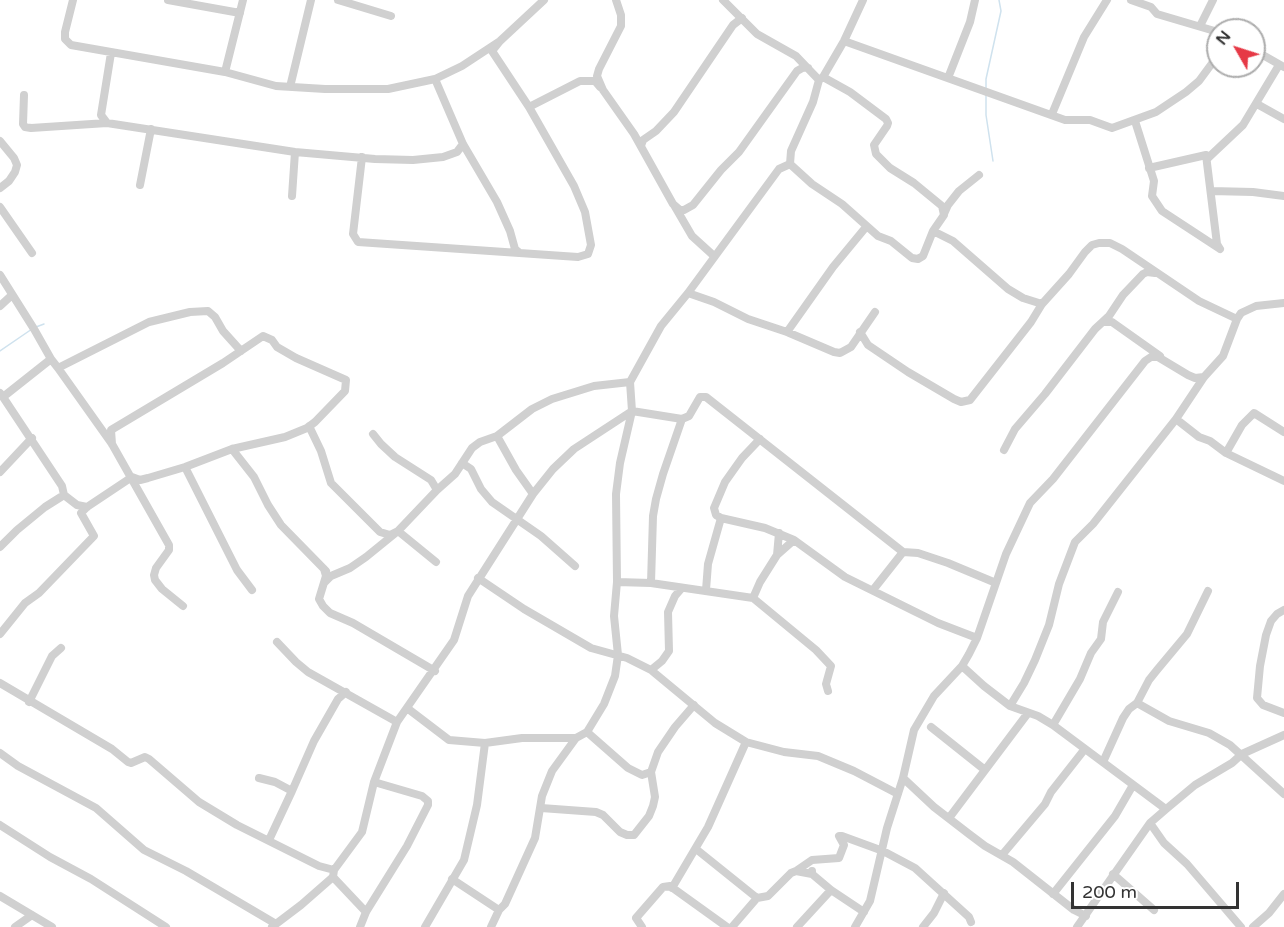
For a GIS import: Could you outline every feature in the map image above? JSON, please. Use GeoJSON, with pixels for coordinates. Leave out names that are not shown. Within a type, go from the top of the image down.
{"type":"FeatureCollection","features":[{"type":"Feature","properties":{"kind":"street"},"geometry":{"type":"LineString","coordinates":[[73,0],[65,32],[68,43],[111,53],[225,72],[276,86],[325,90],[388,89],[435,79],[488,52],[544,0]]}},
{"type":"Feature","properties":{"kind":"street"},"geometry":{"type":"LineString","coordinates":[[168,0],[240,13]]}},
{"type":"Feature","properties":{"kind":"street"},"geometry":{"type":"LineString","coordinates":[[225,72],[243,0]]}},
{"type":"Feature","properties":{"kind":"street"},"geometry":{"type":"LineString","coordinates":[[290,87],[311,0]]}},
{"type":"Feature","properties":{"kind":"street"},"geometry":{"type":"LineString","coordinates":[[338,0],[391,16]]}},
{"type":"Feature","properties":{"kind":"street"},"geometry":{"type":"LineString","coordinates":[[603,90],[597,76],[621,23],[616,0]]}},
{"type":"Feature","properties":{"kind":"street"},"geometry":{"type":"LineString","coordinates":[[723,0],[757,34],[796,56],[821,78],[850,92],[886,118],[887,126],[874,145],[876,154],[897,174],[915,183],[940,202],[944,215]]}},
{"type":"Feature","properties":{"kind":"street"},"geometry":{"type":"LineString","coordinates":[[790,164],[791,151],[821,78],[844,41],[863,0]]}},
{"type":"Feature","properties":{"kind":"street"},"geometry":{"type":"LineString","coordinates":[[948,78],[970,22],[975,0]]}},
{"type":"Feature","properties":{"kind":"street"},"geometry":{"type":"LineString","coordinates":[[1052,114],[1084,37],[1107,0]]}},
{"type":"Feature","properties":{"kind":"street"},"geometry":{"type":"LineString","coordinates":[[1131,0],[1153,3],[1156,14],[1206,28]]}},
{"type":"Feature","properties":{"kind":"street"},"geometry":{"type":"LineString","coordinates":[[1200,26],[1214,0]]}},
{"type":"Feature","properties":{"kind":"street"},"geometry":{"type":"LineString","coordinates":[[641,146],[646,138],[674,112],[733,25],[742,18]]}},
{"type":"Feature","properties":{"kind":"street"},"geometry":{"type":"LineString","coordinates":[[844,41],[1065,120],[1090,120],[1112,128],[1156,112],[1186,92],[1206,72]]}},
{"type":"Feature","properties":{"kind":"street"},"geometry":{"type":"LineString","coordinates":[[362,158],[353,234],[358,242],[520,253],[583,256],[588,254],[591,245],[585,212],[574,186],[529,107],[488,52]]}},
{"type":"Feature","properties":{"kind":"street"},"geometry":{"type":"LineString","coordinates":[[95,123],[101,115],[111,53]]}},
{"type":"Feature","properties":{"kind":"street"},"geometry":{"type":"LineString","coordinates":[[1149,168],[1206,155],[1208,158],[1243,125],[1281,66],[1266,57]]}},
{"type":"Feature","properties":{"kind":"street"},"geometry":{"type":"LineString","coordinates":[[673,204],[684,210],[693,205],[739,152],[797,71],[804,67],[808,68]]}},
{"type":"Feature","properties":{"kind":"street"},"geometry":{"type":"LineString","coordinates":[[435,79],[463,144],[497,202],[515,249],[520,253]]}},
{"type":"Feature","properties":{"kind":"street"},"geometry":{"type":"LineString","coordinates":[[529,107],[580,81],[595,81],[634,134],[687,230],[714,256]]}},
{"type":"Feature","properties":{"kind":"street"},"geometry":{"type":"LineString","coordinates":[[24,95],[23,123],[28,128],[107,123],[295,152],[412,160],[443,157],[457,153],[463,144]]}},
{"type":"Feature","properties":{"kind":"street"},"geometry":{"type":"LineString","coordinates":[[1257,104],[1284,119]]}},
{"type":"Feature","properties":{"kind":"street"},"geometry":{"type":"LineString","coordinates":[[101,115],[107,123]]}},
{"type":"Feature","properties":{"kind":"street"},"geometry":{"type":"LineString","coordinates":[[1135,121],[1154,181],[1152,196],[1162,211],[1220,249],[1217,244],[1206,155]]}},
{"type":"Feature","properties":{"kind":"street"},"geometry":{"type":"LineString","coordinates":[[140,185],[151,129]]}},
{"type":"Feature","properties":{"kind":"street"},"geometry":{"type":"LineString","coordinates":[[634,134],[646,138]]}},
{"type":"Feature","properties":{"kind":"street"},"geometry":{"type":"LineString","coordinates":[[0,141],[14,158],[16,165],[15,172],[9,181],[0,188]]}},
{"type":"Feature","properties":{"kind":"street"},"geometry":{"type":"LineString","coordinates":[[292,196],[295,152]]}},
{"type":"Feature","properties":{"kind":"street"},"geometry":{"type":"LineString","coordinates":[[790,164],[812,184],[842,204],[866,227],[918,260],[923,256],[933,231],[948,206],[959,191],[979,175]]}},
{"type":"Feature","properties":{"kind":"street"},"geometry":{"type":"LineString","coordinates":[[490,927],[505,904],[535,838],[542,796],[552,771],[576,738],[587,732],[615,676],[618,655],[614,616],[617,582],[616,494],[620,463],[632,411],[630,382],[661,326],[779,170],[790,164]]}},
{"type":"Feature","properties":{"kind":"street"},"geometry":{"type":"LineString","coordinates":[[1211,191],[1253,192],[1284,196]]}},
{"type":"Feature","properties":{"kind":"street"},"geometry":{"type":"LineString","coordinates":[[0,207],[32,253]]}},
{"type":"Feature","properties":{"kind":"street"},"geometry":{"type":"LineString","coordinates":[[787,332],[833,267],[866,227]]}},
{"type":"Feature","properties":{"kind":"street"},"geometry":{"type":"LineString","coordinates":[[933,231],[953,242],[1008,289],[1023,298],[1042,304]]}},
{"type":"Feature","properties":{"kind":"street"},"geometry":{"type":"LineString","coordinates":[[860,332],[868,345],[908,372],[954,399],[961,402],[970,400],[1031,322],[1042,304],[1085,252],[1092,245],[1099,243],[1110,243],[1122,249],[1199,301],[1237,319]]}},
{"type":"Feature","properties":{"kind":"street"},"geometry":{"type":"LineString","coordinates":[[1004,450],[1015,429],[1123,295],[1143,274],[1157,273]]}},
{"type":"Feature","properties":{"kind":"street"},"geometry":{"type":"LineString","coordinates":[[0,275],[51,359],[112,444],[170,545],[156,568],[155,580],[162,589],[183,606]]}},
{"type":"Feature","properties":{"kind":"street"},"geometry":{"type":"LineString","coordinates":[[688,293],[714,302],[748,319],[840,353],[851,347],[874,312]]}},
{"type":"Feature","properties":{"kind":"street"},"geometry":{"type":"LineString","coordinates":[[0,306],[12,295]]}},
{"type":"Feature","properties":{"kind":"street"},"geometry":{"type":"LineString","coordinates":[[1103,322],[1112,322],[1121,327],[1165,360],[1195,378],[1210,372],[1222,356],[1241,313],[1256,306],[1284,303]]}},
{"type":"Feature","properties":{"kind":"street"},"geometry":{"type":"LineString","coordinates":[[58,368],[149,322],[190,312],[208,311],[241,351]]}},
{"type":"Feature","properties":{"kind":"street"},"geometry":{"type":"LineString","coordinates":[[112,444],[111,430],[263,336],[296,358],[346,380],[345,391],[309,426],[297,432],[267,443],[232,449],[140,480],[132,477]]}},
{"type":"Feature","properties":{"kind":"street"},"geometry":{"type":"LineString","coordinates":[[855,927],[870,901],[887,828],[903,778],[909,746],[918,722],[934,696],[962,666],[977,638],[1006,554],[1030,503],[1053,479],[1145,361],[1154,356],[1165,360]]}},
{"type":"Feature","properties":{"kind":"street"},"geometry":{"type":"LineString","coordinates":[[0,634],[25,603],[39,593],[94,536],[84,510],[64,495],[62,486],[2,395],[51,359]]}},
{"type":"Feature","properties":{"kind":"street"},"geometry":{"type":"LineString","coordinates":[[1010,706],[1035,660],[1075,542],[1093,524],[1176,419],[1204,376]]}},
{"type":"Feature","properties":{"kind":"street"},"geometry":{"type":"LineString","coordinates":[[324,583],[366,557],[398,531],[454,474],[472,448],[489,437],[497,435],[552,399],[594,386],[630,382]]}},
{"type":"Feature","properties":{"kind":"street"},"geometry":{"type":"LineString","coordinates":[[0,753],[18,766],[96,808],[144,850],[186,871],[274,925],[333,873],[362,832],[374,782],[398,722],[454,640],[468,596],[533,494],[574,449],[632,411],[682,419],[688,416],[700,397],[706,397],[903,552],[918,553],[948,563],[996,583]]}},
{"type":"Feature","properties":{"kind":"street"},"geometry":{"type":"LineString","coordinates":[[1226,453],[1242,425],[1254,413],[1284,432]]}},
{"type":"Feature","properties":{"kind":"street"},"geometry":{"type":"LineString","coordinates":[[651,583],[656,499],[682,419]]}},
{"type":"Feature","properties":{"kind":"street"},"geometry":{"type":"LineString","coordinates":[[1176,419],[1199,437],[1210,441],[1226,453],[1284,480]]}},
{"type":"Feature","properties":{"kind":"street"},"geometry":{"type":"LineString","coordinates":[[309,426],[321,452],[331,483],[380,532],[390,535],[398,531]]}},
{"type":"Feature","properties":{"kind":"street"},"geometry":{"type":"LineString","coordinates":[[373,434],[395,457],[431,480],[437,490]]}},
{"type":"Feature","properties":{"kind":"street"},"geometry":{"type":"LineString","coordinates":[[497,435],[516,470],[533,494]]}},
{"type":"Feature","properties":{"kind":"street"},"geometry":{"type":"LineString","coordinates":[[0,472],[32,438]]}},
{"type":"Feature","properties":{"kind":"street"},"geometry":{"type":"LineString","coordinates":[[760,439],[742,458],[725,482],[714,508],[716,515],[720,518],[756,525],[794,540],[845,576],[938,623],[977,638]]}},
{"type":"Feature","properties":{"kind":"street"},"geometry":{"type":"LineString","coordinates":[[232,449],[254,477],[281,525],[324,569],[331,574],[336,574]]}},
{"type":"Feature","properties":{"kind":"street"},"geometry":{"type":"LineString","coordinates":[[462,463],[471,470],[481,489],[492,502],[541,537],[575,566]]}},
{"type":"Feature","properties":{"kind":"street"},"geometry":{"type":"LineString","coordinates":[[184,467],[237,570],[252,590]]}},
{"type":"Feature","properties":{"kind":"street"},"geometry":{"type":"LineString","coordinates":[[84,510],[132,477]]}},
{"type":"Feature","properties":{"kind":"street"},"geometry":{"type":"LineString","coordinates":[[0,548],[17,530],[64,495]]}},
{"type":"Feature","properties":{"kind":"street"},"geometry":{"type":"LineString","coordinates":[[706,590],[708,564],[720,518]]}},
{"type":"Feature","properties":{"kind":"street"},"geometry":{"type":"LineString","coordinates":[[398,531],[436,562]]}},
{"type":"Feature","properties":{"kind":"street"},"geometry":{"type":"LineString","coordinates":[[777,555],[779,533]]}},
{"type":"Feature","properties":{"kind":"street"},"geometry":{"type":"LineString","coordinates":[[753,598],[777,555],[794,540]]}},
{"type":"Feature","properties":{"kind":"street"},"geometry":{"type":"LineString","coordinates":[[873,590],[903,552]]}},
{"type":"Feature","properties":{"kind":"street"},"geometry":{"type":"LineString","coordinates":[[324,569],[326,576],[319,599],[322,606],[330,613],[374,634],[435,671]]}},
{"type":"Feature","properties":{"kind":"street"},"geometry":{"type":"LineString","coordinates":[[478,578],[524,609],[591,648],[618,655],[651,670],[715,723],[746,742],[784,752],[818,756],[854,771],[898,794]]}},
{"type":"Feature","properties":{"kind":"street"},"geometry":{"type":"LineString","coordinates":[[617,582],[651,583],[753,598],[816,650],[831,666],[826,684],[828,691]]}},
{"type":"Feature","properties":{"kind":"street"},"geometry":{"type":"LineString","coordinates":[[651,670],[662,662],[669,651],[668,612],[681,589]]}},
{"type":"Feature","properties":{"kind":"street"},"geometry":{"type":"LineString","coordinates":[[1103,762],[1123,718],[1137,703],[1149,680],[1188,634],[1208,591]]}},
{"type":"Feature","properties":{"kind":"street"},"geometry":{"type":"LineString","coordinates":[[1053,725],[1080,678],[1091,653],[1101,639],[1103,622],[1118,592]]}},
{"type":"Feature","properties":{"kind":"street"},"geometry":{"type":"LineString","coordinates":[[1284,610],[1271,621],[1266,635],[1257,698],[1263,705],[1284,713]]}},
{"type":"Feature","properties":{"kind":"street"},"geometry":{"type":"LineString","coordinates":[[277,642],[308,672],[398,722]]}},
{"type":"Feature","properties":{"kind":"street"},"geometry":{"type":"LineString","coordinates":[[29,702],[52,656],[61,648]]}},
{"type":"Feature","properties":{"kind":"street"},"geometry":{"type":"LineString","coordinates":[[962,666],[1010,706],[1038,716],[1053,725],[1165,810]]}},
{"type":"Feature","properties":{"kind":"street"},"geometry":{"type":"LineString","coordinates":[[0,683],[112,749],[128,762],[131,763],[145,757],[149,759],[199,802],[251,832],[333,873],[366,912]]}},
{"type":"Feature","properties":{"kind":"street"},"geometry":{"type":"LineString","coordinates":[[269,840],[314,741],[333,707],[346,692]]}},
{"type":"Feature","properties":{"kind":"street"},"geometry":{"type":"LineString","coordinates":[[1137,703],[1169,722],[1209,733],[1230,745],[1284,794]]}},
{"type":"Feature","properties":{"kind":"street"},"geometry":{"type":"LineString","coordinates":[[541,808],[596,812],[603,815],[620,832],[634,835],[649,816],[653,806],[655,797],[651,772],[662,744],[694,705]]}},
{"type":"Feature","properties":{"kind":"street"},"geometry":{"type":"LineString","coordinates":[[407,708],[449,740],[484,742],[522,738],[576,738]]}},
{"type":"Feature","properties":{"kind":"street"},"geometry":{"type":"LineString","coordinates":[[949,818],[1028,713]]}},
{"type":"Feature","properties":{"kind":"street"},"geometry":{"type":"LineString","coordinates":[[931,727],[985,770]]}},
{"type":"Feature","properties":{"kind":"street"},"geometry":{"type":"LineString","coordinates":[[587,732],[628,768],[642,775],[651,772]]}},
{"type":"Feature","properties":{"kind":"street"},"geometry":{"type":"LineString","coordinates":[[1077,927],[1150,823],[1195,784],[1232,763],[1242,754],[1284,735]]}},
{"type":"Feature","properties":{"kind":"street"},"geometry":{"type":"LineString","coordinates":[[425,927],[464,860],[477,805],[484,742]]}},
{"type":"Feature","properties":{"kind":"street"},"geometry":{"type":"LineString","coordinates":[[672,888],[708,827],[746,742]]}},
{"type":"Feature","properties":{"kind":"street"},"geometry":{"type":"LineString","coordinates":[[1002,855],[1046,804],[1051,792],[1084,750]]}},
{"type":"Feature","properties":{"kind":"street"},"geometry":{"type":"LineString","coordinates":[[260,778],[275,782],[292,791]]}},
{"type":"Feature","properties":{"kind":"street"},"geometry":{"type":"LineString","coordinates":[[903,778],[934,807],[985,846],[1002,855],[1074,910],[1086,916]]}},
{"type":"Feature","properties":{"kind":"street"},"geometry":{"type":"LineString","coordinates":[[360,927],[366,912],[407,846],[428,805],[427,799],[422,796],[374,782]]}},
{"type":"Feature","properties":{"kind":"street"},"geometry":{"type":"LineString","coordinates":[[1053,894],[1116,816],[1133,785]]}},
{"type":"Feature","properties":{"kind":"street"},"geometry":{"type":"LineString","coordinates":[[1150,823],[1164,843],[1187,864],[1241,927]]}},
{"type":"Feature","properties":{"kind":"street"},"geometry":{"type":"LineString","coordinates":[[0,825],[166,927]]}},
{"type":"Feature","properties":{"kind":"street"},"geometry":{"type":"LineString","coordinates":[[732,927],[757,898],[768,896],[788,876],[812,860],[839,858],[844,845],[839,836],[883,851],[915,868],[969,917],[971,922]]}},
{"type":"Feature","properties":{"kind":"street"},"geometry":{"type":"LineString","coordinates":[[696,849],[757,898]]}},
{"type":"Feature","properties":{"kind":"street"},"geometry":{"type":"LineString","coordinates":[[812,860],[812,874]]}},
{"type":"Feature","properties":{"kind":"street"},"geometry":{"type":"LineString","coordinates":[[796,871],[812,874],[864,912]]}},
{"type":"Feature","properties":{"kind":"street"},"geometry":{"type":"LineString","coordinates":[[1113,874],[1154,910]]}},
{"type":"Feature","properties":{"kind":"street"},"geometry":{"type":"LineString","coordinates":[[452,879],[499,910]]}},
{"type":"Feature","properties":{"kind":"street"},"geometry":{"type":"LineString","coordinates":[[642,927],[636,918],[663,887],[670,886],[727,927]]}},
{"type":"Feature","properties":{"kind":"street"},"geometry":{"type":"LineString","coordinates":[[797,927],[831,890]]}},
{"type":"Feature","properties":{"kind":"street"},"geometry":{"type":"LineString","coordinates":[[923,927],[934,913],[944,893]]}},
{"type":"Feature","properties":{"kind":"street"},"geometry":{"type":"LineString","coordinates":[[1253,927],[1269,913],[1284,894]]}},
{"type":"Feature","properties":{"kind":"street"},"geometry":{"type":"LineString","coordinates":[[0,896],[52,927]]}},
{"type":"Feature","properties":{"kind":"street"},"geometry":{"type":"LineString","coordinates":[[15,927],[32,915]]}},
{"type":"Feature","properties":{"kind":"waterway"},"geometry":{"type":"LineString","coordinates":[[986,89],[986,79],[1001,11],[999,0]]}},
{"type":"Feature","properties":{"kind":"waterway"},"geometry":{"type":"LineString","coordinates":[[986,94],[986,115],[993,161]]}},
{"type":"Feature","properties":{"kind":"waterway"},"geometry":{"type":"LineString","coordinates":[[36,327],[44,324]]}},
{"type":"Feature","properties":{"kind":"waterway"},"geometry":{"type":"LineString","coordinates":[[0,351],[32,329]]}}]}
